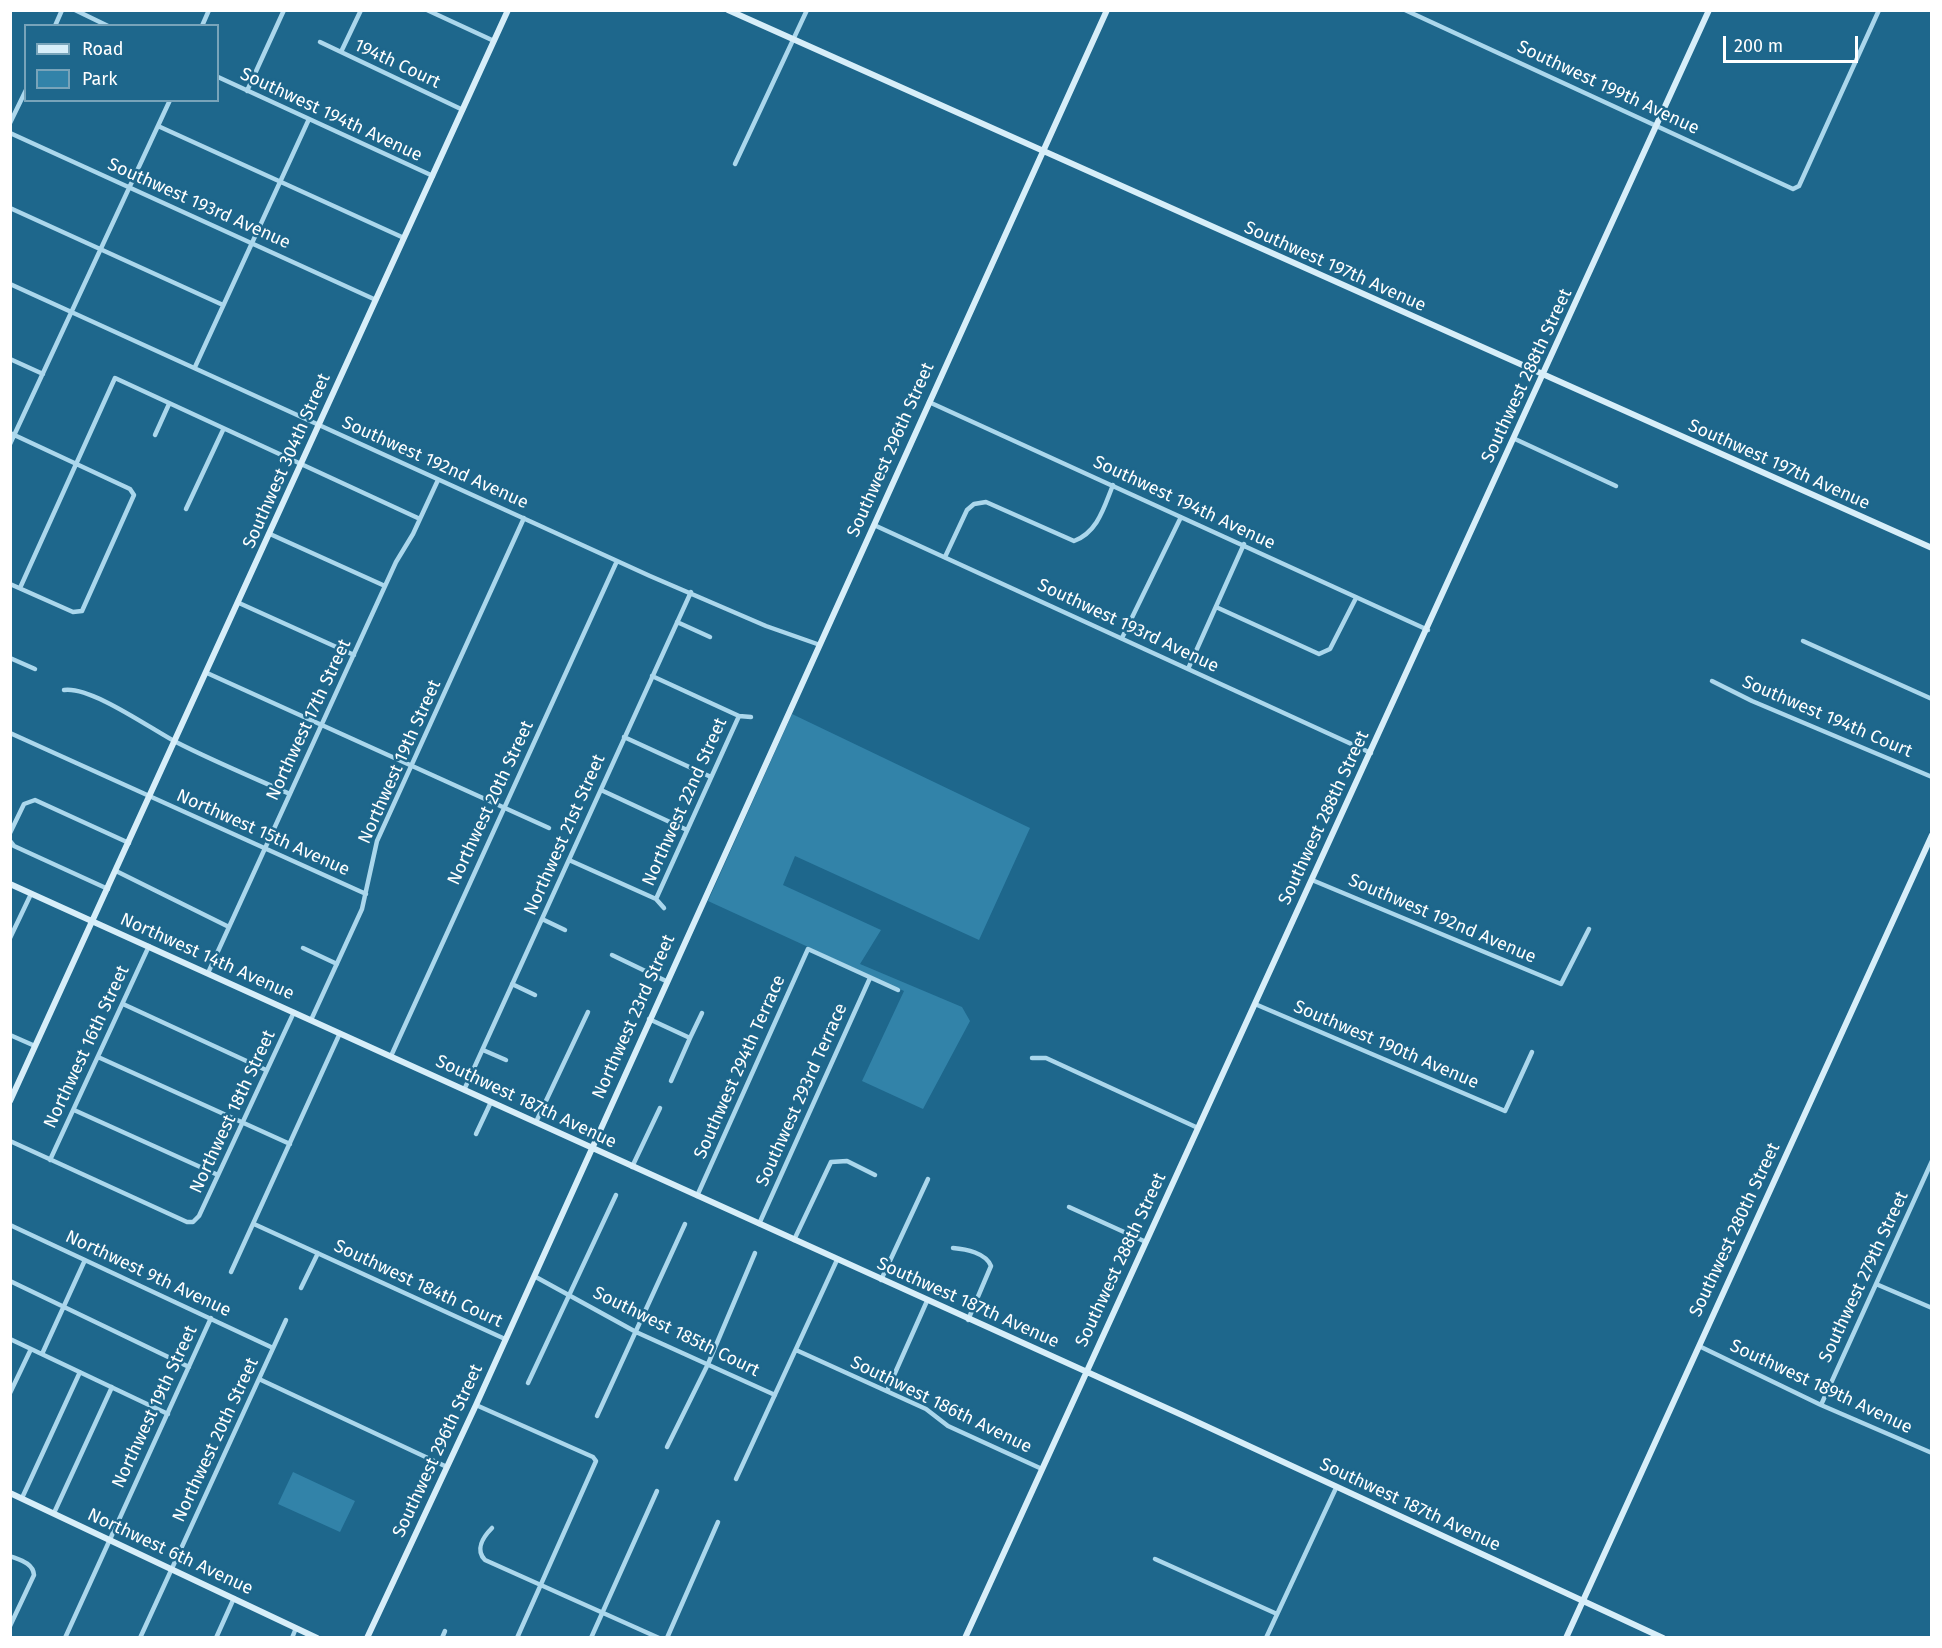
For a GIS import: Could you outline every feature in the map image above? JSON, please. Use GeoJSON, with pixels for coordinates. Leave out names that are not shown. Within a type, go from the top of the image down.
{"type":"FeatureCollection","features":[{"type":"Feature","properties":{"kind":"street"},"geometry":{"type":"LineString","coordinates":[[56,24],[62,10]]}},
{"type":"Feature","properties":{"kind":"street"},"geometry":{"type":"LineString","coordinates":[[75,10],[104,24]]}},
{"type":"Feature","properties":{"kind":"street"},"geometry":{"type":"LineString","coordinates":[[203,24],[209,10]]}},
{"type":"Feature","properties":{"kind":"street"},"geometry":{"type":"LineString","coordinates":[[247,91],[284,10]]}},
{"type":"Feature","properties":{"kind":"street"},"geometry":{"type":"LineString","coordinates":[[341,52],[361,10]]}},
{"type":"Feature","properties":{"kind":"street"},"geometry":{"type":"LineString","coordinates":[[427,10],[494,41]]}},
{"type":"Feature","properties":{"kind":"street","name":"Southwest 304th Street"},"geometry":{"type":"LineString","coordinates":[[10,1101],[176,742],[508,10]]}},
{"type":"Feature","properties":{"kind":"street","name":"Southwest 197th Avenue"},"geometry":{"type":"LineString","coordinates":[[728,10],[1042,153],[1932,548]]}},
{"type":"Feature","properties":{"kind":"street"},"geometry":{"type":"LineString","coordinates":[[735,164],[807,10]]}},
{"type":"Feature","properties":{"kind":"street","name":"Southwest 296th Street"},"geometry":{"type":"LineString","coordinates":[[702,902],[1107,10]]}},
{"type":"Feature","properties":{"kind":"street","name":"Southwest 199th Avenue"},"geometry":{"type":"LineString","coordinates":[[1405,10],[1658,124],[1793,189],[1799,186],[1879,10]]}},
{"type":"Feature","properties":{"kind":"street","name":"Southwest 288th Street"},"geometry":{"type":"LineString","coordinates":[[965,1638],[1544,377],[1709,10]]}},
{"type":"Feature","properties":{"kind":"street","name":"194th Court"},"geometry":{"type":"LineString","coordinates":[[320,42],[463,110]]}},
{"type":"Feature","properties":{"kind":"street","name":"Southwest 194th Avenue"},"geometry":{"type":"LineString","coordinates":[[219,77],[433,176]]}},
{"type":"Feature","properties":{"kind":"street"},"geometry":{"type":"LineString","coordinates":[[10,123],[24,94]]}},
{"type":"Feature","properties":{"kind":"street"},"geometry":{"type":"LineString","coordinates":[[10,444],[169,102]]}},
{"type":"Feature","properties":{"kind":"street"},"geometry":{"type":"LineString","coordinates":[[195,367],[309,119]]}},
{"type":"Feature","properties":{"kind":"street"},"geometry":{"type":"LineString","coordinates":[[158,126],[404,238]]}},
{"type":"Feature","properties":{"kind":"street","name":"Southwest 193rd Avenue"},"geometry":{"type":"LineString","coordinates":[[10,133],[376,300]]}},
{"type":"Feature","properties":{"kind":"street"},"geometry":{"type":"LineString","coordinates":[[10,208],[223,305]]}},
{"type":"Feature","properties":{"kind":"street","name":"Southwest 192nd Avenue"},"geometry":{"type":"LineString","coordinates":[[10,284],[617,561],[766,626],[820,645]]}},
{"type":"Feature","properties":{"kind":"street"},"geometry":{"type":"LineString","coordinates":[[10,359],[43,374]]}},
{"type":"Feature","properties":{"kind":"street"},"geometry":{"type":"LineString","coordinates":[[20,588],[116,378],[223,430],[420,519]]}},
{"type":"Feature","properties":{"kind":"street","name":"Southwest 194th Avenue"},"geometry":{"type":"LineString","coordinates":[[929,402],[1428,630]]}},
{"type":"Feature","properties":{"kind":"street"},"geometry":{"type":"LineString","coordinates":[[155,435],[169,404]]}},
{"type":"Feature","properties":{"kind":"street"},"geometry":{"type":"LineString","coordinates":[[186,509],[223,430]]}},
{"type":"Feature","properties":{"kind":"street"},"geometry":{"type":"LineString","coordinates":[[10,584],[79,612],[84,608],[133,499],[133,491],[13,434]]}},
{"type":"Feature","properties":{"kind":"street"},"geometry":{"type":"LineString","coordinates":[[1515,440],[1616,486]]}},
{"type":"Feature","properties":{"kind":"street","name":"Northwest 17th Street"},"geometry":{"type":"LineString","coordinates":[[208,973],[385,586],[438,480]]}},
{"type":"Feature","properties":{"kind":"street"},"geometry":{"type":"LineString","coordinates":[[945,557],[967,510],[974,504],[986,502],[1074,541],[1086,537],[1095,527],[1113,485]]}},
{"type":"Feature","properties":{"kind":"street"},"geometry":{"type":"LineString","coordinates":[[1122,638],[1181,517]]}},
{"type":"Feature","properties":{"kind":"street","name":"Northwest 19th Street"},"geometry":{"type":"LineString","coordinates":[[311,1020],[362,909],[377,841],[525,519]]}},
{"type":"Feature","properties":{"kind":"street","name":"Southwest 193rd Avenue"},"geometry":{"type":"LineString","coordinates":[[874,525],[1371,753]]}},
{"type":"Feature","properties":{"kind":"street"},"geometry":{"type":"LineString","coordinates":[[270,534],[385,586]]}},
{"type":"Feature","properties":{"kind":"street"},"geometry":{"type":"LineString","coordinates":[[1188,669],[1244,544]]}},
{"type":"Feature","properties":{"kind":"street","name":"Northwest 20th Street"},"geometry":{"type":"LineString","coordinates":[[391,1056],[617,561]]}},
{"type":"Feature","properties":{"kind":"street","name":"Northwest 21st Street"},"geometry":{"type":"LineString","coordinates":[[464,1090],[691,592]]}},
{"type":"Feature","properties":{"kind":"street"},"geometry":{"type":"LineString","coordinates":[[1216,608],[1318,654],[1330,650],[1356,598]]}},
{"type":"Feature","properties":{"kind":"street"},"geometry":{"type":"LineString","coordinates":[[239,603],[354,655]]}},
{"type":"Feature","properties":{"kind":"street"},"geometry":{"type":"LineString","coordinates":[[677,622],[710,637]]}},
{"type":"Feature","properties":{"kind":"street"},"geometry":{"type":"LineString","coordinates":[[1803,641],[1932,699]]}},
{"type":"Feature","properties":{"kind":"street"},"geometry":{"type":"LineString","coordinates":[[10,658],[35,669]]}},
{"type":"Feature","properties":{"kind":"street"},"geometry":{"type":"LineString","coordinates":[[207,673],[549,828]]}},
{"type":"Feature","properties":{"kind":"street"},"geometry":{"type":"LineString","coordinates":[[652,676],[740,716],[751,717]]}},
{"type":"Feature","properties":{"kind":"street","name":"Southwest 194th Court"},"geometry":{"type":"LineString","coordinates":[[1712,681],[1752,701],[1932,777]]}},
{"type":"Feature","properties":{"kind":"street"},"geometry":{"type":"LineString","coordinates":[[64,690],[72,689],[99,700],[147,723],[176,742],[290,794]]}},
{"type":"Feature","properties":{"kind":"street","name":"Northwest 22nd Street"},"geometry":{"type":"LineString","coordinates":[[656,899],[740,716]]}},
{"type":"Feature","properties":{"kind":"street","name":"Northwest 15th Avenue"},"geometry":{"type":"LineString","coordinates":[[10,733],[366,894]]}},
{"type":"Feature","properties":{"kind":"street"},"geometry":{"type":"LineString","coordinates":[[624,737],[711,777]]}},
{"type":"Feature","properties":{"kind":"street"},"geometry":{"type":"LineString","coordinates":[[601,790],[687,830]]}},
{"type":"Feature","properties":{"kind":"street"},"geometry":{"type":"LineString","coordinates":[[10,833],[28,801],[35,800],[129,843]]}},
{"type":"Feature","properties":{"kind":"street","name":"Southwest 280th Street"},"geometry":{"type":"LineString","coordinates":[[1566,1638],[1932,836]]}},
{"type":"Feature","properties":{"kind":"street"},"geometry":{"type":"LineString","coordinates":[[10,841],[14,846],[108,890]]}},
{"type":"Feature","properties":{"kind":"street"},"geometry":{"type":"LineString","coordinates":[[569,860],[656,899],[664,908]]}},
{"type":"Feature","properties":{"kind":"street"},"geometry":{"type":"LineString","coordinates":[[116,871],[229,927]]}},
{"type":"Feature","properties":{"kind":"street","name":"Southwest 192nd Avenue"},"geometry":{"type":"LineString","coordinates":[[1312,880],[1561,984],[1589,929]]}},
{"type":"Feature","properties":{"kind":"street","name":"Northwest 14th Avenue"},"geometry":{"type":"LineString","coordinates":[[10,884],[391,1056]]}},
{"type":"Feature","properties":{"kind":"street"},"geometry":{"type":"LineString","coordinates":[[10,938],[31,894]]}},
{"type":"Feature","properties":{"kind":"street","name":"Northwest 23rd Street"},"geometry":{"type":"LineString","coordinates":[[534,1276],[702,902]]}},
{"type":"Feature","properties":{"kind":"street"},"geometry":{"type":"LineString","coordinates":[[542,920],[565,930]]}},
{"type":"Feature","properties":{"kind":"street","name":"Northwest 16th Street"},"geometry":{"type":"LineString","coordinates":[[50,1160],[149,946]]}},
{"type":"Feature","properties":{"kind":"street"},"geometry":{"type":"LineString","coordinates":[[303,948],[337,964]]}},
{"type":"Feature","properties":{"kind":"street","name":"Southwest 294th Terrace"},"geometry":{"type":"LineString","coordinates":[[697,1197],[808,949],[870,978]]}},
{"type":"Feature","properties":{"kind":"street"},"geometry":{"type":"LineString","coordinates":[[612,954],[666,981]]}},
{"type":"Feature","properties":{"kind":"street"},"geometry":{"type":"LineString","coordinates":[[870,978],[898,990]]}},
{"type":"Feature","properties":{"kind":"street","name":"Southwest 293rd Terrace"},"geometry":{"type":"LineString","coordinates":[[759,1224],[870,978]]}},
{"type":"Feature","properties":{"kind":"street"},"geometry":{"type":"LineString","coordinates":[[512,984],[535,995]]}},
{"type":"Feature","properties":{"kind":"street"},"geometry":{"type":"LineString","coordinates":[[123,1004],[266,1070]]}},
{"type":"Feature","properties":{"kind":"street","name":"Southwest 190th Avenue"},"geometry":{"type":"LineString","coordinates":[[1255,1004],[1505,1111],[1532,1052]]}},
{"type":"Feature","properties":{"kind":"street","name":"Northwest 18th Street"},"geometry":{"type":"LineString","coordinates":[[50,1160],[187,1222],[193,1222],[199,1216],[294,1012]]}},
{"type":"Feature","properties":{"kind":"street"},"geometry":{"type":"LineString","coordinates":[[536,1122],[588,1012]]}},
{"type":"Feature","properties":{"kind":"street"},"geometry":{"type":"LineString","coordinates":[[671,1081],[702,1013]]}},
{"type":"Feature","properties":{"kind":"street"},"geometry":{"type":"LineString","coordinates":[[649,1019],[690,1038]]}},
{"type":"Feature","properties":{"kind":"street"},"geometry":{"type":"LineString","coordinates":[[231,1272],[340,1033]]}},
{"type":"Feature","properties":{"kind":"street"},"geometry":{"type":"LineString","coordinates":[[10,1035],[35,1046]]}},
{"type":"Feature","properties":{"kind":"street"},"geometry":{"type":"LineString","coordinates":[[483,1050],[506,1060]]}},
{"type":"Feature","properties":{"kind":"street","name":"Southwest 187th Avenue"},"geometry":{"type":"LineString","coordinates":[[391,1056],[1663,1638]]}},
{"type":"Feature","properties":{"kind":"street"},"geometry":{"type":"LineString","coordinates":[[98,1058],[290,1144]]}},
{"type":"Feature","properties":{"kind":"street"},"geometry":{"type":"LineString","coordinates":[[1032,1058],[1046,1058],[1198,1128]]}},
{"type":"Feature","properties":{"kind":"street"},"geometry":{"type":"LineString","coordinates":[[476,1134],[491,1102]]}},
{"type":"Feature","properties":{"kind":"street"},"geometry":{"type":"LineString","coordinates":[[632,1167],[660,1108]]}},
{"type":"Feature","properties":{"kind":"street"},"geometry":{"type":"LineString","coordinates":[[74,1110],[218,1175]]}},
{"type":"Feature","properties":{"kind":"street"},"geometry":{"type":"LineString","coordinates":[[10,1142],[50,1160]]}},
{"type":"Feature","properties":{"kind":"street"},"geometry":{"type":"LineString","coordinates":[[794,1240],[828,1166],[834,1161],[843,1160],[874,1175]]}},
{"type":"Feature","properties":{"kind":"street","name":"Southwest 279th Street"},"geometry":{"type":"LineString","coordinates":[[1821,1405],[1932,1161]]}},
{"type":"Feature","properties":{"kind":"street"},"geometry":{"type":"LineString","coordinates":[[881,1280],[928,1179]]}},
{"type":"Feature","properties":{"kind":"street"},"geometry":{"type":"LineString","coordinates":[[528,1383],[568,1293],[616,1195]]}},
{"type":"Feature","properties":{"kind":"street"},"geometry":{"type":"LineString","coordinates":[[1069,1207],[1146,1242]]}},
{"type":"Feature","properties":{"kind":"street","name":"Southwest 184th Court"},"geometry":{"type":"LineString","coordinates":[[254,1224],[505,1339]]}},
{"type":"Feature","properties":{"kind":"street"},"geometry":{"type":"LineString","coordinates":[[597,1416],[686,1224]]}},
{"type":"Feature","properties":{"kind":"street","name":"Northwest 9th Avenue"},"geometry":{"type":"LineString","coordinates":[[10,1226],[273,1348]]}},
{"type":"Feature","properties":{"kind":"street"},"geometry":{"type":"LineString","coordinates":[[952,1248],[965,1249],[985,1258],[991,1266],[968,1320]]}},
{"type":"Feature","properties":{"kind":"street"},"geometry":{"type":"LineString","coordinates":[[302,1288],[318,1253]]}},
{"type":"Feature","properties":{"kind":"street"},"geometry":{"type":"LineString","coordinates":[[667,1447],[708,1364],[755,1253]]}},
{"type":"Feature","properties":{"kind":"street"},"geometry":{"type":"LineString","coordinates":[[42,1354],[85,1260]]}},
{"type":"Feature","properties":{"kind":"street"},"geometry":{"type":"LineString","coordinates":[[736,1479],[837,1260]]}},
{"type":"Feature","properties":{"kind":"street","name":"Southwest 296th Street"},"geometry":{"type":"LineString","coordinates":[[367,1638],[534,1276]]}},
{"type":"Feature","properties":{"kind":"street","name":"Southwest 185th Court"},"geometry":{"type":"LineString","coordinates":[[534,1276],[636,1332],[775,1395]]}},
{"type":"Feature","properties":{"kind":"street"},"geometry":{"type":"LineString","coordinates":[[10,1281],[189,1367]]}},
{"type":"Feature","properties":{"kind":"street"},"geometry":{"type":"LineString","coordinates":[[1876,1284],[1932,1308]]}},
{"type":"Feature","properties":{"kind":"street"},"geometry":{"type":"LineString","coordinates":[[887,1391],[927,1301]]}},
{"type":"Feature","properties":{"kind":"street","name":"Northwest 19th Street"},"geometry":{"type":"LineString","coordinates":[[65,1638],[211,1318]]}},
{"type":"Feature","properties":{"kind":"street","name":"Northwest 20th Street"},"geometry":{"type":"LineString","coordinates":[[141,1638],[286,1320]]}},
{"type":"Feature","properties":{"kind":"street"},"geometry":{"type":"LineString","coordinates":[[10,1339],[168,1413]]}},
{"type":"Feature","properties":{"kind":"street","name":"Southwest 189th Avenue"},"geometry":{"type":"LineString","coordinates":[[1699,1346],[1821,1405],[1932,1453]]}},
{"type":"Feature","properties":{"kind":"street"},"geometry":{"type":"LineString","coordinates":[[10,1393],[31,1349]]}},
{"type":"Feature","properties":{"kind":"street","name":"Southwest 186th Avenue"},"geometry":{"type":"LineString","coordinates":[[796,1350],[926,1408],[960,1432],[1042,1469]]}},
{"type":"Feature","properties":{"kind":"street"},"geometry":{"type":"LineString","coordinates":[[22,1498],[80,1371]]}},
{"type":"Feature","properties":{"kind":"street"},"geometry":{"type":"LineString","coordinates":[[259,1379],[447,1467]]}},
{"type":"Feature","properties":{"kind":"street"},"geometry":{"type":"LineString","coordinates":[[54,1513],[112,1387]]}},
{"type":"Feature","properties":{"kind":"street"},"geometry":{"type":"LineString","coordinates":[[476,1405],[593,1457],[596,1461],[517,1638]]}},
{"type":"Feature","properties":{"kind":"street"},"geometry":{"type":"LineString","coordinates":[[1266,1638],[1336,1488]]}},
{"type":"Feature","properties":{"kind":"street"},"geometry":{"type":"LineString","coordinates":[[591,1638],[657,1491]]}},
{"type":"Feature","properties":{"kind":"street","name":"Northwest 6th Avenue"},"geometry":{"type":"LineString","coordinates":[[10,1493],[317,1638]]}},
{"type":"Feature","properties":{"kind":"street"},"geometry":{"type":"LineString","coordinates":[[667,1638],[718,1522]]}},
{"type":"Feature","properties":{"kind":"street"},"geometry":{"type":"LineString","coordinates":[[492,1528],[480,1548],[481,1556],[490,1562],[659,1638]]}},
{"type":"Feature","properties":{"kind":"street"},"geometry":{"type":"LineString","coordinates":[[10,1556],[33,1569],[34,1575],[10,1626]]}},
{"type":"Feature","properties":{"kind":"street"},"geometry":{"type":"LineString","coordinates":[[1155,1559],[1277,1614]]}},
{"type":"Feature","properties":{"kind":"street"},"geometry":{"type":"LineString","coordinates":[[216,1638],[234,1599]]}},
{"type":"Feature","properties":{"kind":"street"},"geometry":{"type":"LineString","coordinates":[[292,1638],[296,1628]]}},
{"type":"Feature","properties":{"kind":"street"},"geometry":{"type":"LineString","coordinates":[[442,1638],[445,1631]]}},
{"type":"Feature","properties":{"kind":"green space"},"geometry":{"type":"Polygon","coordinates":[[[792,714],[1030,828],[979,940],[795,856],[783,885],[881,930],[860,964],[962,1007],[970,1021],[923,1109],[862,1081],[904,991],[708,901],[792,714]]]}},
{"type":"Feature","properties":{"kind":"green space"},"geometry":{"type":"Polygon","coordinates":[[[293,1472],[355,1501],[340,1532],[278,1504],[293,1472]]]}}]}
